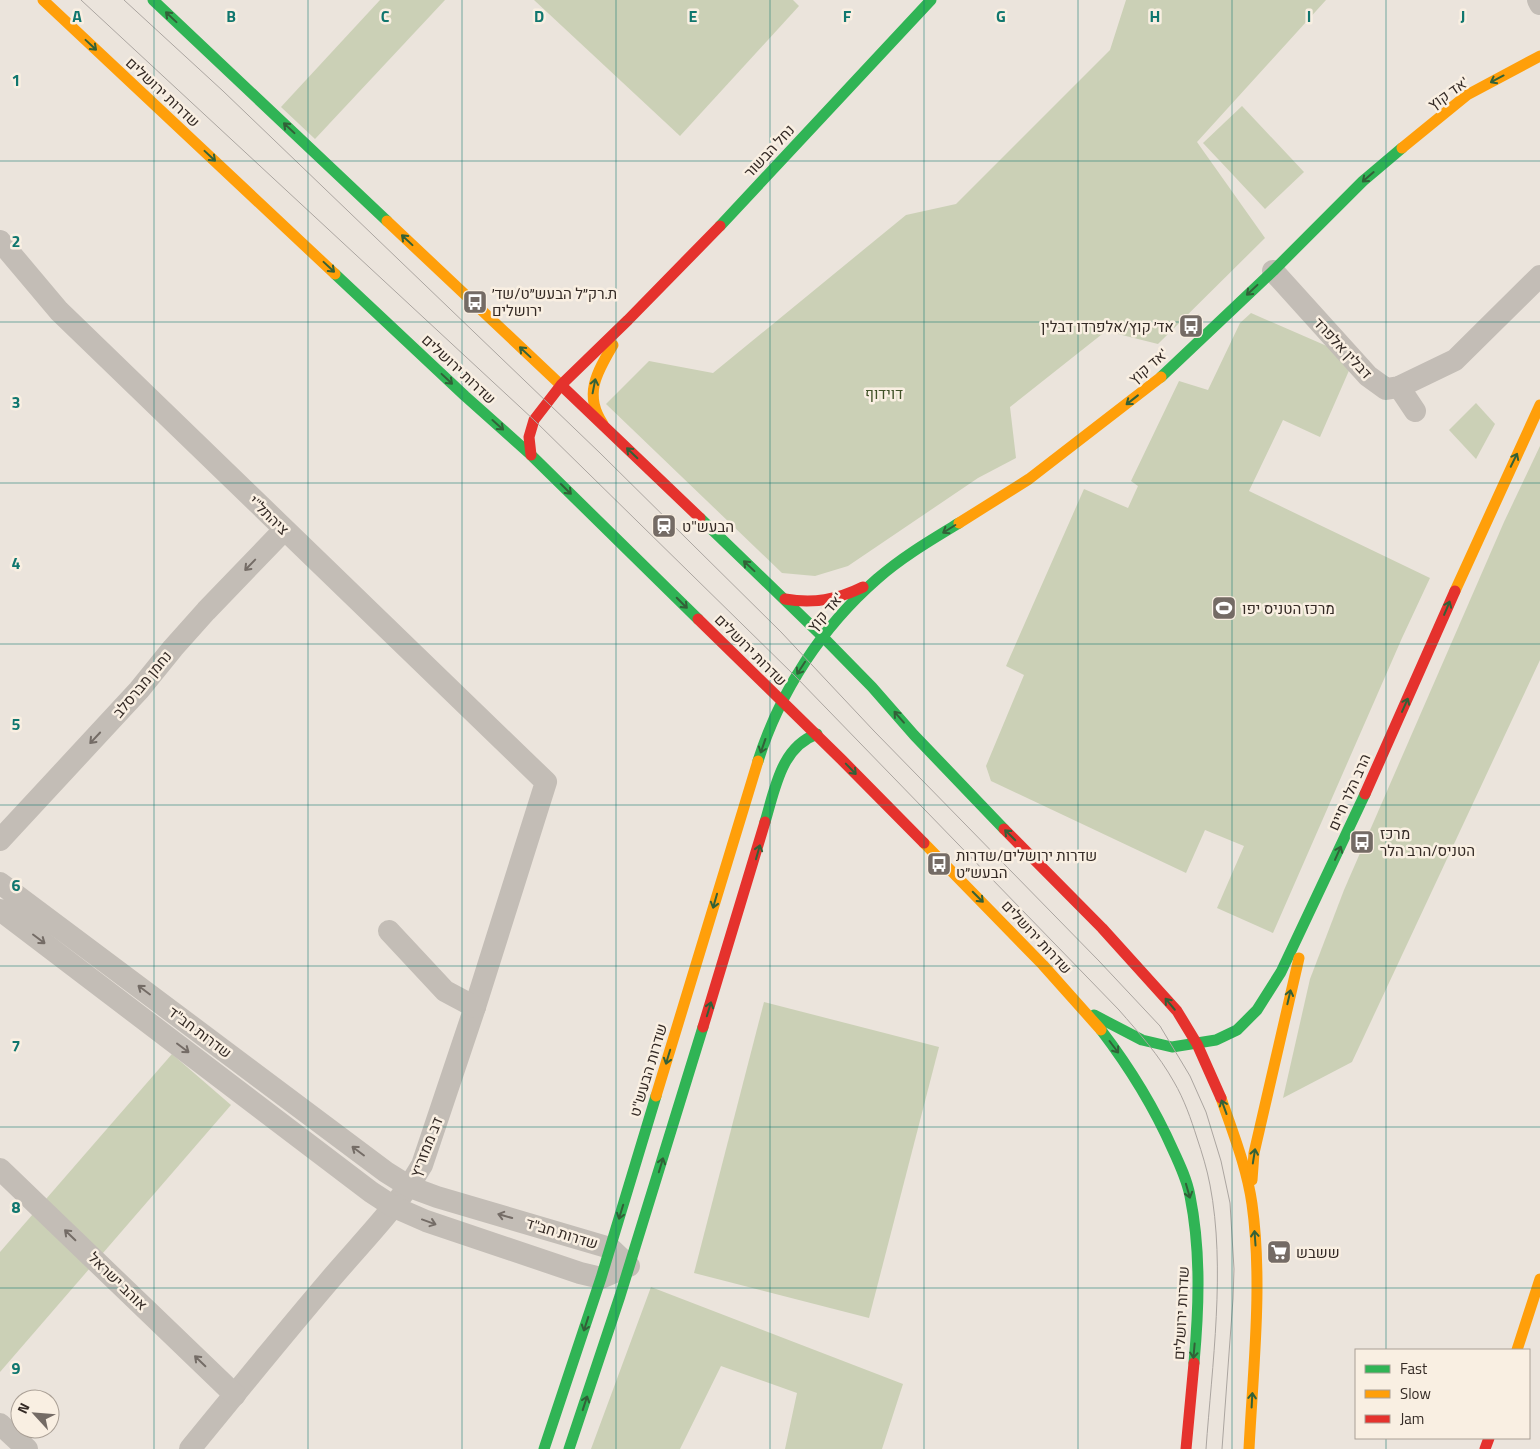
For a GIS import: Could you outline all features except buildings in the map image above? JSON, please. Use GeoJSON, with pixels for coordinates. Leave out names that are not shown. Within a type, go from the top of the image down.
{"type":"FeatureCollection","features":[{"type":"Feature","properties":{"kind":"street","name":"שדרות ירושלים"},"geometry":{"type":"LineString","coordinates":[[43,0],[465,396],[531,455],[781,701],[817,734],[1000,919],[1084,1009],[1120,1055],[1147,1094],[1179,1163],[1189,1195],[1199,1262],[1198,1302],[1186,1449]]}},
{"type":"Feature","properties":{"kind":"street"},"geometry":{"type":"LineString","coordinates":[[152,0],[785,599],[872,687],[966,790],[1144,973],[1177,1011],[1197,1044],[1218,1091],[1240,1154],[1252,1204]]}},
{"type":"Feature","properties":{"kind":"street","name":"נחל הבשור"},"geometry":{"type":"LineString","coordinates":[[531,455],[529,437],[534,420],[561,385],[628,320],[739,206],[931,0]]}},
{"type":"Feature","properties":{"kind":"street"},"geometry":{"type":"LineString","coordinates":[[1538,0],[1540,4]]}},
{"type":"Feature","properties":{"kind":"street","name":"אד קוץ'"},"geometry":{"type":"LineString","coordinates":[[781,701],[822,636],[877,579],[913,552],[1029,479],[1164,375],[1273,271],[1363,181],[1438,117],[1467,95],[1540,56]]}},
{"type":"Feature","properties":{"kind":"street","name":"ציהתל\"י"},"geometry":{"type":"LineString","coordinates":[[0,241],[59,311],[546,782]]}},
{"type":"Feature","properties":{"kind":"street","name":"דבלין אלפרד"},"geometry":{"type":"LineString","coordinates":[[1273,271],[1368,376],[1386,389],[1399,387]]}},
{"type":"Feature","properties":{"kind":"street"},"geometry":{"type":"LineString","coordinates":[[1414,411],[1399,387],[1455,360],[1540,276]]}},
{"type":"Feature","properties":{"kind":"street","name":"נחל הבשור"},"geometry":{"type":"LineString","coordinates":[[608,430],[600,420],[593,405],[593,385],[601,364],[628,320]]}},
{"type":"Feature","properties":{"kind":"street","name":"הרב הלר חיים"},"geometry":{"type":"LineString","coordinates":[[1084,1009],[1115,1027],[1158,1044],[1174,1047],[1218,1041],[1239,1029],[1261,1004],[1284,968],[1318,898],[1428,653],[1494,499],[1540,405]]}},
{"type":"Feature","properties":{"kind":"street","name":"נחמן מברסלב"},"geometry":{"type":"LineString","coordinates":[[0,840],[139,690],[206,611],[284,530]]}},
{"type":"Feature","properties":{"kind":"street"},"geometry":{"type":"LineString","coordinates":[[785,599],[802,603],[829,600],[858,589],[877,579]]}},
{"type":"Feature","properties":{"kind":"street","name":"שדרות הבעש\"ט"},"geometry":{"type":"LineString","coordinates":[[544,1449],[601,1278],[762,748],[781,701]]}},
{"type":"Feature","properties":{"kind":"street"},"geometry":{"type":"LineString","coordinates":[[569,1449],[629,1266],[780,774],[785,763],[800,742],[806,737],[817,734]]}},
{"type":"Feature","properties":{"kind":"street","name":"דב ממזריץ"},"geometry":{"type":"LineString","coordinates":[[190,1449],[329,1281],[394,1207],[410,1187],[422,1165],[476,1007],[546,782]]}},
{"type":"Feature","properties":{"kind":"street","name":"שדרות חב\"ד"},"geometry":{"type":"LineString","coordinates":[[0,883],[386,1172],[410,1187],[610,1248],[629,1266]]}},
{"type":"Feature","properties":{"kind":"street"},"geometry":{"type":"LineString","coordinates":[[1249,1449],[1257,1276],[1252,1204],[1253,1167],[1259,1130],[1296,970],[1318,898]]}},
{"type":"Feature","properties":{"kind":"street","name":"שדרות חב\"ד"},"geometry":{"type":"LineString","coordinates":[[0,910],[394,1207],[426,1221],[580,1273],[601,1278]]}},
{"type":"Feature","properties":{"kind":"street"},"geometry":{"type":"LineString","coordinates":[[389,930],[446,991],[476,1007]]}},
{"type":"Feature","properties":{"kind":"street","name":"אוהב ישראל"},"geometry":{"type":"LineString","coordinates":[[0,1169],[234,1395]]}},
{"type":"Feature","properties":{"kind":"street"},"geometry":{"type":"LineString","coordinates":[[601,1278],[629,1266]]}},
{"type":"Feature","properties":{"kind":"street"},"geometry":{"type":"LineString","coordinates":[[1517,1349],[1540,1279]]}},
{"type":"Feature","properties":{"kind":"street"},"geometry":{"type":"LineString","coordinates":[[0,1424],[27,1449]]}},
{"type":"Feature","properties":{"kind":"green space"},"geometry":{"type":"Polygon","coordinates":[[[380,0],[445,0],[315,139],[281,107],[380,0]]]}},
{"type":"Feature","properties":{"kind":"green space"},"geometry":{"type":"Polygon","coordinates":[[[534,0],[793,0],[799,6],[680,136],[534,0]]]}},
{"type":"Feature","properties":{"kind":"green space","name":"דוידוף"},"geometry":{"type":"Polygon","coordinates":[[[1126,0],[1326,0],[1197,142],[1265,238],[1158,344],[1106,331],[1010,407],[1016,458],[978,478],[848,566],[815,576],[782,573],[606,404],[649,361],[713,373],[906,215],[956,204],[1110,50],[1126,0]]]}},
{"type":"Feature","properties":{"kind":"green space"},"geometry":{"type":"Polygon","coordinates":[[[1242,106],[1304,172],[1265,209],[1203,143],[1242,106]]]}},
{"type":"Feature","properties":{"kind":"green space","name":"מרכז הטניס יפו"},"geometry":{"type":"Polygon","coordinates":[[[1251,313],[1336,350],[1351,366],[1320,437],[1283,420],[1249,491],[1430,578],[1273,933],[1217,908],[1244,846],[1205,830],[1186,873],[991,781],[986,766],[1024,675],[1006,666],[1084,489],[1128,508],[1138,486],[1131,481],[1179,381],[1208,390],[1240,323],[1251,313]]]}},
{"type":"Feature","properties":{"kind":"green space"},"geometry":{"type":"Polygon","coordinates":[[[1476,403],[1495,424],[1476,459],[1449,430],[1476,403]]]}},
{"type":"Feature","properties":{"kind":"green space"},"geometry":{"type":"Polygon","coordinates":[[[1540,446],[1540,660],[1352,1062],[1283,1098],[1310,979],[1344,890],[1504,522],[1540,446]]]}},
{"type":"Feature","properties":{"kind":"green space"},"geometry":{"type":"Polygon","coordinates":[[[764,1002],[939,1047],[869,1318],[694,1273],[764,1002]]]}},
{"type":"Feature","properties":{"kind":"green space"},"geometry":{"type":"Polygon","coordinates":[[[172,1054],[231,1105],[0,1372],[0,1252],[172,1054]]]}},
{"type":"Feature","properties":{"kind":"green space"},"geometry":{"type":"Polygon","coordinates":[[[651,1287],[903,1384],[882,1449],[785,1449],[797,1393],[721,1366],[680,1449],[591,1449],[651,1287]]]}},
{"type":"Feature","properties":{"kind":"tram line"},"geometry":{"type":"LineString","coordinates":[[81,0],[534,420],[795,676],[1119,1010],[1148,1044],[1168,1072],[1187,1109],[1206,1167],[1215,1217],[1217,1249],[1216,1317],[1206,1449]]}},
{"type":"Feature","properties":{"kind":"tram line"},"geometry":{"type":"LineString","coordinates":[[124,0],[223,91],[600,453],[781,632],[874,731],[1160,1026],[1190,1076],[1206,1112],[1221,1161],[1230,1203],[1234,1269],[1222,1449]]}},
{"type":"Feature","properties":{"kind":"traffic: fast"},"geometry":{"type":"LineString","coordinates":[[153,0],[387,221]]}},
{"type":"Feature","properties":{"kind":"traffic: fast"},"geometry":{"type":"LineString","coordinates":[[720,226],[931,0]]}},
{"type":"Feature","properties":{"kind":"traffic: fast"},"geometry":{"type":"LineString","coordinates":[[1161,377],[1273,271],[1363,181],[1402,148]]}},
{"type":"Feature","properties":{"kind":"traffic: fast"},"geometry":{"type":"LineString","coordinates":[[335,274],[531,455],[698,619]]}},
{"type":"Feature","properties":{"kind":"traffic: fast"},"geometry":{"type":"LineString","coordinates":[[700,518],[872,687],[914,735],[1004,829]]}},
{"type":"Feature","properties":{"kind":"traffic: fast"},"geometry":{"type":"LineString","coordinates":[[758,761],[767,735],[791,685],[821,639],[838,618],[896,563],[959,523]]}},
{"type":"Feature","properties":{"kind":"traffic: fast"},"geometry":{"type":"LineString","coordinates":[[765,822],[776,783],[787,759],[805,740],[817,734]]}},
{"type":"Feature","properties":{"kind":"traffic: fast"},"geometry":{"type":"LineString","coordinates":[[1094,1015],[1142,1040],[1172,1047],[1216,1040],[1237,1030],[1257,1010],[1281,972],[1365,794]]}},
{"type":"Feature","properties":{"kind":"traffic: fast"},"geometry":{"type":"LineString","coordinates":[[569,1449],[620,1296],[703,1027]]}},
{"type":"Feature","properties":{"kind":"traffic: fast"},"geometry":{"type":"LineString","coordinates":[[1101,1030],[1132,1073],[1150,1103],[1166,1134],[1187,1184],[1194,1217],[1198,1279],[1194,1363]]}},
{"type":"Feature","properties":{"kind":"traffic: fast"},"geometry":{"type":"LineString","coordinates":[[544,1449],[601,1278],[656,1096]]}},
{"type":"Feature","properties":{"kind":"traffic: slow"},"geometry":{"type":"LineString","coordinates":[[43,0],[335,274]]}},
{"type":"Feature","properties":{"kind":"traffic: slow"},"geometry":{"type":"LineString","coordinates":[[1402,148],[1467,95],[1540,56]]}},
{"type":"Feature","properties":{"kind":"traffic: slow"},"geometry":{"type":"LineString","coordinates":[[387,221],[564,388]]}},
{"type":"Feature","properties":{"kind":"traffic: slow"},"geometry":{"type":"LineString","coordinates":[[603,424],[594,403],[594,384],[613,345]]}},
{"type":"Feature","properties":{"kind":"traffic: slow"},"geometry":{"type":"LineString","coordinates":[[959,523],[1029,479],[1161,377]]}},
{"type":"Feature","properties":{"kind":"traffic: slow"},"geometry":{"type":"LineString","coordinates":[[1455,591],[1540,405]]}},
{"type":"Feature","properties":{"kind":"traffic: slow"},"geometry":{"type":"LineString","coordinates":[[656,1096],[758,761]]}},
{"type":"Feature","properties":{"kind":"traffic: slow"},"geometry":{"type":"LineString","coordinates":[[924,843],[1043,965],[1101,1030]]}},
{"type":"Feature","properties":{"kind":"traffic: slow"},"geometry":{"type":"LineString","coordinates":[[1252,1180],[1254,1153],[1299,958]]}},
{"type":"Feature","properties":{"kind":"traffic: slow"},"geometry":{"type":"LineString","coordinates":[[1221,1098],[1247,1177],[1255,1234],[1257,1295],[1249,1449]]}},
{"type":"Feature","properties":{"kind":"traffic: slow"},"geometry":{"type":"LineString","coordinates":[[1517,1349],[1540,1279]]}},
{"type":"Feature","properties":{"kind":"traffic: jam"},"geometry":{"type":"LineString","coordinates":[[531,455],[529,437],[534,420],[561,385],[720,226]]}},
{"type":"Feature","properties":{"kind":"traffic: jam"},"geometry":{"type":"LineString","coordinates":[[564,388],[700,518]]}},
{"type":"Feature","properties":{"kind":"traffic: jam"},"geometry":{"type":"LineString","coordinates":[[785,599],[825,600],[863,587]]}},
{"type":"Feature","properties":{"kind":"traffic: jam"},"geometry":{"type":"LineString","coordinates":[[1365,794],[1455,591]]}},
{"type":"Feature","properties":{"kind":"traffic: jam"},"geometry":{"type":"LineString","coordinates":[[698,619],[924,843]]}},
{"type":"Feature","properties":{"kind":"traffic: jam"},"geometry":{"type":"LineString","coordinates":[[703,1027],[765,822]]}},
{"type":"Feature","properties":{"kind":"traffic: jam"},"geometry":{"type":"LineString","coordinates":[[1004,829],[1102,928],[1177,1011],[1197,1044],[1221,1098]]}},
{"type":"Feature","properties":{"kind":"traffic: jam"},"geometry":{"type":"LineString","coordinates":[[1186,1449],[1194,1363]]}},
{"type":"Feature","properties":{"kind":"traffic: jam"},"geometry":{"type":"LineString","coordinates":[[1485,1449],[1489,1439]]}},
{"type":"Feature","properties":{"kind":"place","name":"ת.רק״ל הבעש״ט/שד׳ ירושלים"},"geometry":{"type":"Point","coordinates":[475,302]}},
{"type":"Feature","properties":{"kind":"place","name":"אד׳ קוץ/אלפרדו דבלין"},"geometry":{"type":"Point","coordinates":[1191,326]}},
{"type":"Feature","properties":{"kind":"place","name":"הבעש\"ט"},"geometry":{"type":"Point","coordinates":[664,526]}},
{"type":"Feature","properties":{"kind":"place","name":"מרכז הטניס יפו"},"geometry":{"type":"Point","coordinates":[1224,608]}},
{"type":"Feature","properties":{"kind":"place","name":"מרכז הטניס/הרב הלר"},"geometry":{"type":"Point","coordinates":[1362,842]}},
{"type":"Feature","properties":{"kind":"place","name":"שדרות ירושלים/שדרות הבעש״ט"},"geometry":{"type":"Point","coordinates":[939,864]}},
{"type":"Feature","properties":{"kind":"place","name":"ששבש"},"geometry":{"type":"Point","coordinates":[1279,1252]}}]}
